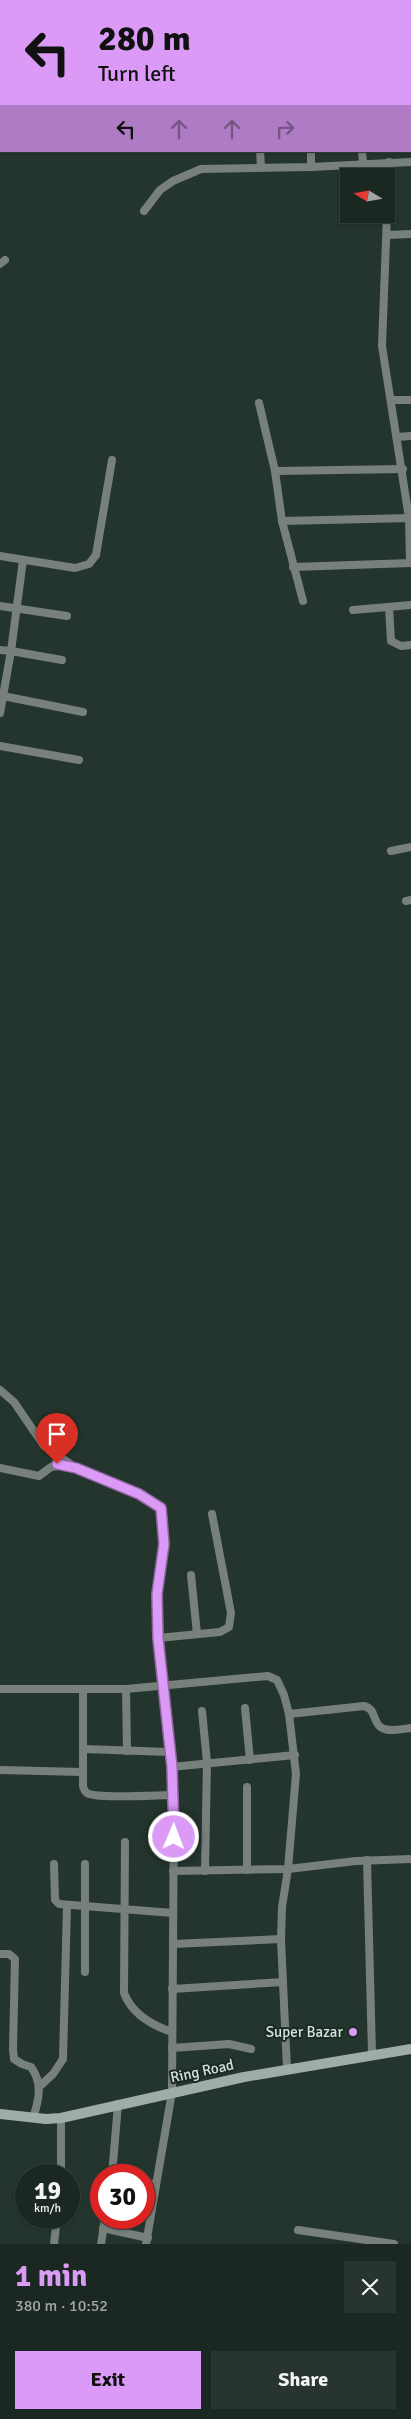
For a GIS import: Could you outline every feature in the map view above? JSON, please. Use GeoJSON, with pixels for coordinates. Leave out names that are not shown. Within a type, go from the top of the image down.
{"type":"FeatureCollection","features":[{"type":"Feature","properties":{"kind":"main road","name":"Ring Road"},"geometry":{"type":"LineString","coordinates":[[0,2114],[33,2118],[61,2118],[172,2092],[287,2069],[411,2049]]}},
{"type":"Feature","properties":{"kind":"street"},"geometry":{"type":"LineString","coordinates":[[260,152],[261,167]]}},
{"type":"Feature","properties":{"kind":"street"},"geometry":{"type":"LineString","coordinates":[[311,152],[311,167]]}},
{"type":"Feature","properties":{"kind":"street"},"geometry":{"type":"LineString","coordinates":[[362,152],[363,164]]}},
{"type":"Feature","properties":{"kind":"street"},"geometry":{"type":"LineString","coordinates":[[293,567],[410,563],[410,518],[407,478],[402,469],[382,346],[389,162]]}},
{"type":"Feature","properties":{"kind":"street"},"geometry":{"type":"LineString","coordinates":[[144,211],[160,190],[189,173],[201,169],[311,167],[411,162]]}},
{"type":"Feature","properties":{"kind":"street"},"geometry":{"type":"LineString","coordinates":[[387,235],[411,234]]}},
{"type":"Feature","properties":{"kind":"street"},"geometry":{"type":"LineString","coordinates":[[392,400],[411,400]]}},
{"type":"Feature","properties":{"kind":"street"},"geometry":{"type":"LineString","coordinates":[[259,403],[275,470],[282,521],[303,601]]}},
{"type":"Feature","properties":{"kind":"street"},"geometry":{"type":"LineString","coordinates":[[397,437],[411,436]]}},
{"type":"Feature","properties":{"kind":"street"},"geometry":{"type":"LineString","coordinates":[[0,556],[75,568],[89,564],[96,555],[112,460]]}},
{"type":"Feature","properties":{"kind":"street"},"geometry":{"type":"LineString","coordinates":[[275,470],[402,469]]}},
{"type":"Feature","properties":{"kind":"street"},"geometry":{"type":"LineString","coordinates":[[282,521],[410,518]]}},
{"type":"Feature","properties":{"kind":"street"},"geometry":{"type":"LineString","coordinates":[[0,713],[11,651],[23,560]]}},
{"type":"Feature","properties":{"kind":"street"},"geometry":{"type":"LineString","coordinates":[[353,610],[411,605]]}},
{"type":"Feature","properties":{"kind":"street"},"geometry":{"type":"LineString","coordinates":[[0,606],[68,616]]}},
{"type":"Feature","properties":{"kind":"street"},"geometry":{"type":"LineString","coordinates":[[389,607],[392,642],[401,646],[411,645]]}},
{"type":"Feature","properties":{"kind":"street"},"geometry":{"type":"LineString","coordinates":[[0,650],[62,660]]}},
{"type":"Feature","properties":{"kind":"street"},"geometry":{"type":"LineString","coordinates":[[3,696],[83,712]]}},
{"type":"Feature","properties":{"kind":"street"},"geometry":{"type":"LineString","coordinates":[[0,746],[79,760]]}},
{"type":"Feature","properties":{"kind":"street"},"geometry":{"type":"LineString","coordinates":[[391,850],[411,847]]}},
{"type":"Feature","properties":{"kind":"street"},"geometry":{"type":"LineString","coordinates":[[0,1390],[14,1402],[44,1446],[76,1468]]}},
{"type":"Feature","properties":{"kind":"street"},"geometry":{"type":"LineString","coordinates":[[0,1468],[39,1476],[57,1464],[76,1468],[139,1494],[161,1508],[164,1544],[157,1594],[158,1638],[174,1795],[172,2092],[147,2241],[106,2229]]}},
{"type":"Feature","properties":{"kind":"street"},"geometry":{"type":"LineString","coordinates":[[158,1638],[226,1630],[231,1618],[212,1514]]}},
{"type":"Feature","properties":{"kind":"street"},"geometry":{"type":"LineString","coordinates":[[191,1575],[197,1634]]}},
{"type":"Feature","properties":{"kind":"street"},"geometry":{"type":"LineString","coordinates":[[0,1689],[126,1689],[268,1676],[277,1680],[289,1714],[296,1774],[288,1869],[282,1907],[281,1939],[287,2069]]}},
{"type":"Feature","properties":{"kind":"street"},"geometry":{"type":"LineString","coordinates":[[83,1689],[84,1790],[93,1795],[174,1795]]}},
{"type":"Feature","properties":{"kind":"street"},"geometry":{"type":"LineString","coordinates":[[126,1689],[127,1751]]}},
{"type":"Feature","properties":{"kind":"street"},"geometry":{"type":"LineString","coordinates":[[289,1714],[364,1706],[372,1711],[383,1729],[411,1728]]}},
{"type":"Feature","properties":{"kind":"street"},"geometry":{"type":"LineString","coordinates":[[245,1708],[250,1760]]}},
{"type":"Feature","properties":{"kind":"street"},"geometry":{"type":"LineString","coordinates":[[202,1711],[207,1762],[205,1871]]}},
{"type":"Feature","properties":{"kind":"street"},"geometry":{"type":"LineString","coordinates":[[83,1749],[169,1752]]}},
{"type":"Feature","properties":{"kind":"street"},"geometry":{"type":"LineString","coordinates":[[172,1767],[207,1762],[295,1755]]}},
{"type":"Feature","properties":{"kind":"street"},"geometry":{"type":"LineString","coordinates":[[0,1770],[83,1772]]}},
{"type":"Feature","properties":{"kind":"street"},"geometry":{"type":"LineString","coordinates":[[247,1787],[247,1870]]}},
{"type":"Feature","properties":{"kind":"street"},"geometry":{"type":"LineString","coordinates":[[125,1842],[124,1993],[130,2004],[145,2020],[154,2026],[172,2032]]}},
{"type":"Feature","properties":{"kind":"street"},"geometry":{"type":"LineString","coordinates":[[173,1871],[288,1869],[367,1860],[411,1859]]}},
{"type":"Feature","properties":{"kind":"street"},"geometry":{"type":"LineString","coordinates":[[367,1860],[372,2054]]}},
{"type":"Feature","properties":{"kind":"street"},"geometry":{"type":"LineString","coordinates":[[54,1864],[55,1900],[60,1904],[66,1906],[126,1908],[173,1913]]}},
{"type":"Feature","properties":{"kind":"street"},"geometry":{"type":"LineString","coordinates":[[85,1864],[85,1972]]}},
{"type":"Feature","properties":{"kind":"street"},"geometry":{"type":"LineString","coordinates":[[39,2086],[53,2074],[63,2059],[66,1906]]}},
{"type":"Feature","properties":{"kind":"street"},"geometry":{"type":"LineString","coordinates":[[172,1944],[281,1939]]}},
{"type":"Feature","properties":{"kind":"street"},"geometry":{"type":"LineString","coordinates":[[0,1954],[9,1954],[15,1959],[12,2041],[14,2058],[22,2064],[32,2067],[38,2077],[38,2101],[33,2118]]}},
{"type":"Feature","properties":{"kind":"street"},"geometry":{"type":"LineString","coordinates":[[172,1989],[283,1982]]}},
{"type":"Feature","properties":{"kind":"street"},"geometry":{"type":"LineString","coordinates":[[172,2048],[229,2044],[251,2049]]}},
{"type":"Feature","properties":{"kind":"street"},"geometry":{"type":"LineString","coordinates":[[113,2164],[118,2104]]}},
{"type":"Feature","properties":{"kind":"street"},"geometry":{"type":"LineString","coordinates":[[61,2118],[61,2164]]}},
{"type":"Feature","properties":{"kind":"street"},"geometry":{"type":"LineString","coordinates":[[54,2244],[56,2229]]}},
{"type":"Feature","properties":{"kind":"street"},"geometry":{"type":"LineString","coordinates":[[101,2244],[103,2229]]}},
{"type":"Feature","properties":{"kind":"street"},"geometry":{"type":"LineString","coordinates":[[298,2230],[356,2241],[394,2244]]}},
{"type":"Feature","properties":{"kind":"place","name":"Super Bazar"},"geometry":{"type":"Point","coordinates":[353,2032]}},
{"type":"Feature","properties":{"kind":"route"},"geometry":{"type":"LineString","coordinates":[[57,1464],[76,1468],[113,1485],[139,1494],[161,1508],[164,1544],[157,1594],[158,1638],[172,1767],[174,1837]]}}]}
